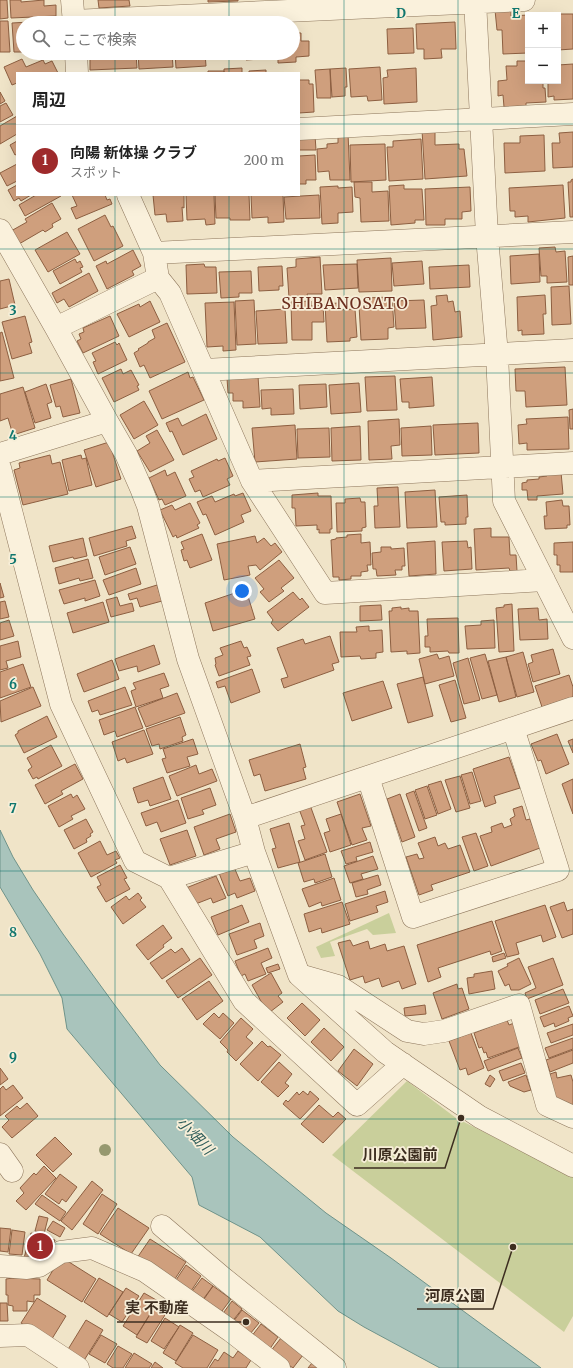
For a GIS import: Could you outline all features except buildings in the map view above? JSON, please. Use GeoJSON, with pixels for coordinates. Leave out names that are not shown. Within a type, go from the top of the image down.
{"type":"FeatureCollection","features":[{"type":"Feature","properties":{"kind":"street"},"geometry":{"type":"LineString","coordinates":[[73,15],[524,0]]}},
{"type":"Feature","properties":{"kind":"street"},"geometry":{"type":"LineString","coordinates":[[475,1],[487,236],[497,354],[504,501],[573,638]]}},
{"type":"Feature","properties":{"kind":"street"},"geometry":{"type":"LineString","coordinates":[[76,60],[77,72]]}},
{"type":"Feature","properties":{"kind":"street"},"geometry":{"type":"LineString","coordinates":[[300,129],[573,114]]}},
{"type":"Feature","properties":{"kind":"street"},"geometry":{"type":"LineString","coordinates":[[128,196],[154,253],[158,278],[170,293],[252,481],[325,593],[544,580]]}},
{"type":"Feature","properties":{"kind":"street"},"geometry":{"type":"LineString","coordinates":[[0,230],[131,465],[148,506],[188,659],[245,818],[254,852],[299,975],[385,1052],[480,1117],[573,1166]]}},
{"type":"Feature","properties":{"kind":"street"},"geometry":{"type":"LineString","coordinates":[[154,253],[573,232]]}},
{"type":"Feature","properties":{"kind":"street"},"geometry":{"type":"LineString","coordinates":[[56,328],[158,278]]}},
{"type":"Feature","properties":{"kind":"street"},"geometry":{"type":"LineString","coordinates":[[204,370],[573,350]]}},
{"type":"Feature","properties":{"kind":"street"},"geometry":{"type":"LineString","coordinates":[[0,454],[106,421]]}},
{"type":"Feature","properties":{"kind":"street"},"geometry":{"type":"LineString","coordinates":[[252,481],[573,463]]}},
{"type":"Feature","properties":{"kind":"street"},"geometry":{"type":"LineString","coordinates":[[0,468],[61,704],[135,861],[169,878],[244,1000],[357,1105],[403,1064]]}},
{"type":"Feature","properties":{"kind":"street"},"geometry":{"type":"LineString","coordinates":[[245,818],[573,708]]}},
{"type":"Feature","properties":{"kind":"street"},"geometry":{"type":"LineString","coordinates":[[368,777],[413,917],[558,870],[513,728]]}},
{"type":"Feature","properties":{"kind":"street"},"geometry":{"type":"LineString","coordinates":[[169,878],[254,852]]}},
{"type":"Feature","properties":{"kind":"street"},"geometry":{"type":"LineString","coordinates":[[299,975],[338,986],[407,1031],[415,1033],[424,1034],[444,1032],[519,1005],[547,1105],[573,1117]]}},
{"type":"Feature","properties":{"kind":"street"},"geometry":{"type":"LineString","coordinates":[[162,1226],[223,1278],[335,1368]]}},
{"type":"Feature","properties":{"kind":"street"},"geometry":{"type":"LineString","coordinates":[[0,1266],[27,1268],[39,1266],[62,1252],[92,1248],[145,1271],[231,1331],[279,1368]]}},
{"type":"Feature","properties":{"kind":"street"},"geometry":{"type":"LineString","coordinates":[[0,1336],[28,1335],[78,1368]]}},
{"type":"Feature","properties":{"kind":"green space"},"geometry":{"type":"Polygon","coordinates":[[[389,913],[396,933],[373,935],[367,929],[330,942],[335,956],[321,958],[316,947],[389,913]]]}},
{"type":"Feature","properties":{"kind":"green space"},"geometry":{"type":"Polygon","coordinates":[[[407,1081],[456,1118],[573,1177],[573,1316],[564,1332],[332,1155],[407,1081]]]}},
{"type":"Feature","properties":{"kind":"water","name":"小畑川"},"geometry":{"type":"Polygon","coordinates":[[[0,830],[13,857],[33,890],[63,934],[160,1065],[233,1137],[326,1213],[391,1258],[541,1368],[440,1368],[364,1327],[338,1311],[260,1237],[199,1205],[192,1177],[67,1029],[62,998],[40,954],[0,887],[0,830]]]}},
{"type":"Feature","properties":{"kind":"place","name":"川原公園前"},"geometry":{"type":"Point","coordinates":[461,1118]}},
{"type":"Feature","properties":{"kind":"place","name":"向陽 新体操 クラブ"},"geometry":{"type":"Point","coordinates":[40,1246]}},
{"type":"Feature","properties":{"kind":"place","name":"河原公園"},"geometry":{"type":"Point","coordinates":[513,1247]}},
{"type":"Feature","properties":{"kind":"place","name":"実 不動産"},"geometry":{"type":"Point","coordinates":[246,1322]}},
{"type":"Feature","properties":{"kind":"district","name":"SHIBANOSATO"},"geometry":{"type":"Point","coordinates":[345,303]}}]}
